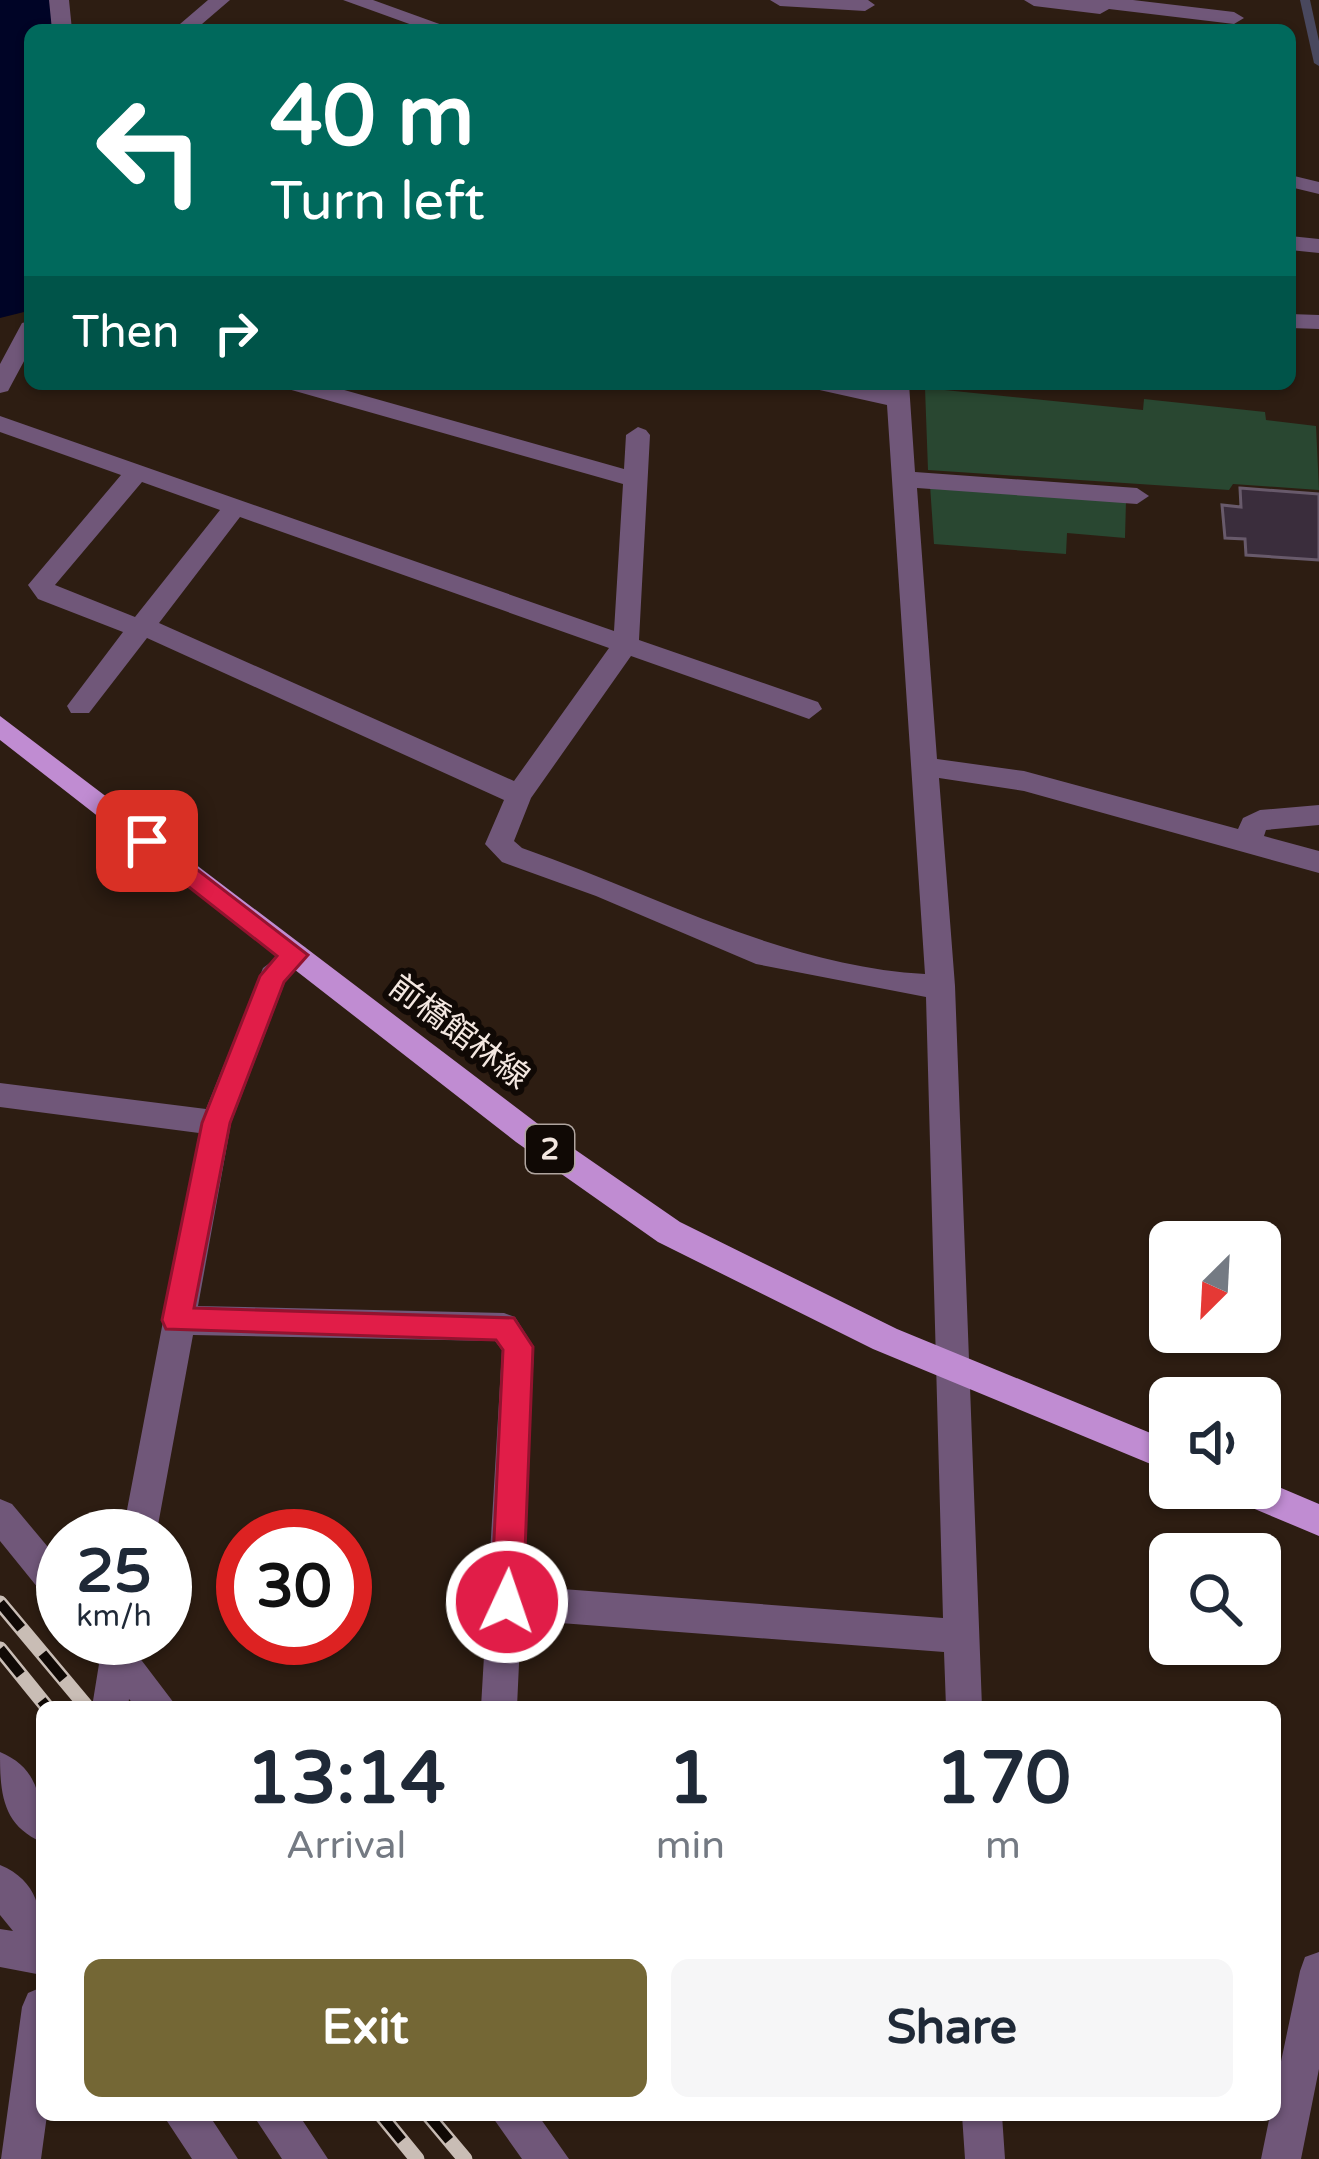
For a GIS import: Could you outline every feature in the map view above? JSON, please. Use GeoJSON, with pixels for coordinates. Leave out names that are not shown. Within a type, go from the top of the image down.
{"type":"FeatureCollection","features":[{"type":"Feature","properties":{"kind":"main road","name":"前橋館林線"},"geometry":{"type":"LineString","coordinates":[[0,726],[546,1146],[669,1232],[885,1339],[1149,1448]]}},
{"type":"Feature","properties":{"kind":"main road"},"geometry":{"type":"LineString","coordinates":[[1281,1504],[1319,1520]]}},
{"type":"Feature","properties":{"kind":"street"},"geometry":{"type":"LineString","coordinates":[[185,0],[216,4]]}},
{"type":"Feature","properties":{"kind":"street"},"geometry":{"type":"LineString","coordinates":[[353,0],[381,4],[431,24]]}},
{"type":"Feature","properties":{"kind":"street"},"geometry":{"type":"LineString","coordinates":[[781,0],[865,2]]}},
{"type":"Feature","properties":{"kind":"street"},"geometry":{"type":"LineString","coordinates":[[1034,0],[1101,10],[1234,18]]}},
{"type":"Feature","properties":{"kind":"street"},"geometry":{"type":"LineString","coordinates":[[190,24],[216,4]]}},
{"type":"Feature","properties":{"kind":"street"},"geometry":{"type":"LineString","coordinates":[[0,386],[24,343]]}},
{"type":"Feature","properties":{"kind":"street"},"geometry":{"type":"LineString","coordinates":[[317,390],[636,480]]}},
{"type":"Feature","properties":{"kind":"street"},"geometry":{"type":"LineString","coordinates":[[898,392],[940,986],[964,1701]]}},
{"type":"Feature","properties":{"kind":"street"},"geometry":{"type":"LineString","coordinates":[[0,424],[809,709]]}},
{"type":"Feature","properties":{"kind":"street"},"geometry":{"type":"LineString","coordinates":[[638,435],[626,644],[519,795],[499,844],[512,855],[606,887],[766,956],[902,984],[940,986]]}},
{"type":"Feature","properties":{"kind":"street"},"geometry":{"type":"LineString","coordinates":[[138,471],[40,585],[47,593],[141,628],[519,795]]}},
{"type":"Feature","properties":{"kind":"street"},"geometry":{"type":"LineString","coordinates":[[905,479],[1137,496]]}},
{"type":"Feature","properties":{"kind":"street"},"geometry":{"type":"LineString","coordinates":[[80,706],[236,506]]}},
{"type":"Feature","properties":{"kind":"street"},"geometry":{"type":"LineString","coordinates":[[926,769],[951,768],[1024,781],[1319,862]]}},
{"type":"Feature","properties":{"kind":"street"},"geometry":{"type":"LineString","coordinates":[[1248,843],[1253,825],[1260,820],[1319,815]]}},
{"type":"Feature","properties":{"kind":"street"},"geometry":{"type":"LineString","coordinates":[[144,1509],[216,1123],[273,976],[295,955]]}},
{"type":"Feature","properties":{"kind":"street"},"geometry":{"type":"LineString","coordinates":[[0,1095],[216,1123]]}},
{"type":"Feature","properties":{"kind":"street"},"geometry":{"type":"LineString","coordinates":[[176,1320],[504,1327],[518,1347],[499,1701]]}},
{"type":"Feature","properties":{"kind":"street"},"geometry":{"type":"LineString","coordinates":[[0,1515],[36,1559]]}},
{"type":"Feature","properties":{"kind":"street"},"geometry":{"type":"LineString","coordinates":[[507,1602],[961,1636]]}},
{"type":"Feature","properties":{"kind":"street"},"geometry":{"type":"LineString","coordinates":[[110,1701],[112,1665]]}},
{"type":"Feature","properties":{"kind":"street"},"geometry":{"type":"LineString","coordinates":[[128,1665],[155,1701]]}},
{"type":"Feature","properties":{"kind":"street"},"geometry":{"type":"LineString","coordinates":[[0,1770],[36,1815]]}},
{"type":"Feature","properties":{"kind":"street"},"geometry":{"type":"LineString","coordinates":[[0,1884],[36,1930]]}},
{"type":"Feature","properties":{"kind":"street"},"geometry":{"type":"LineString","coordinates":[[0,1948],[36,1955]]}},
{"type":"Feature","properties":{"kind":"street"},"geometry":{"type":"LineString","coordinates":[[1281,2159],[1319,1971]]}},
{"type":"Feature","properties":{"kind":"street"},"geometry":{"type":"LineString","coordinates":[[21,2159],[36,2050]]}},
{"type":"Feature","properties":{"kind":"street"},"geometry":{"type":"LineString","coordinates":[[188,2121],[218,2159]]}},
{"type":"Feature","properties":{"kind":"street"},"geometry":{"type":"LineString","coordinates":[[278,2121],[308,2159]]}},
{"type":"Feature","properties":{"kind":"street"},"geometry":{"type":"LineString","coordinates":[[516,2121],[549,2159]]}},
{"type":"Feature","properties":{"kind":"street"},"geometry":{"type":"LineString","coordinates":[[982,2121],[985,2159]]}},
{"type":"Feature","properties":{"kind":"green space"},"geometry":{"type":"Polygon","coordinates":[[[925,390],[1143,410],[1144,399],[1265,412],[1266,420],[1316,426],[1319,490],[1233,484],[1229,490],[928,470],[925,390]]]}},
{"type":"Feature","properties":{"kind":"green space"},"geometry":{"type":"Polygon","coordinates":[[[930,485],[1126,501],[1125,538],[1067,533],[1066,554],[934,544],[930,485]]]}},
{"type":"Feature","properties":{"kind":"building"},"geometry":{"type":"Polygon","coordinates":[[[1240,488],[1319,494],[1319,560],[1246,555],[1245,539],[1225,538],[1222,505],[1241,507],[1240,488]]]}},
{"type":"Feature","properties":{"kind":"waterway"},"geometry":{"type":"LineString","coordinates":[[0,298],[20,188],[22,0]]}},
{"type":"Feature","properties":{"kind":"waterway"},"geometry":{"type":"LineString","coordinates":[[1305,0],[1319,63]]}},
{"type":"Feature","properties":{"kind":"railway"},"geometry":{"type":"LineString","coordinates":[[0,1603],[82,1701]]}},
{"type":"Feature","properties":{"kind":"railway"},"geometry":{"type":"LineString","coordinates":[[0,1649],[42,1701]]}},
{"type":"Feature","properties":{"kind":"railway"},"geometry":{"type":"LineString","coordinates":[[386,2121],[417,2159]]}},
{"type":"Feature","properties":{"kind":"railway"},"geometry":{"type":"LineString","coordinates":[[433,2121],[465,2159]]}},
{"type":"Feature","properties":{"kind":"route"},"geometry":{"type":"LineString","coordinates":[[147,841],[295,955],[273,976],[216,1123],[176,1320],[504,1327],[518,1347],[507,1602]]}}]}
